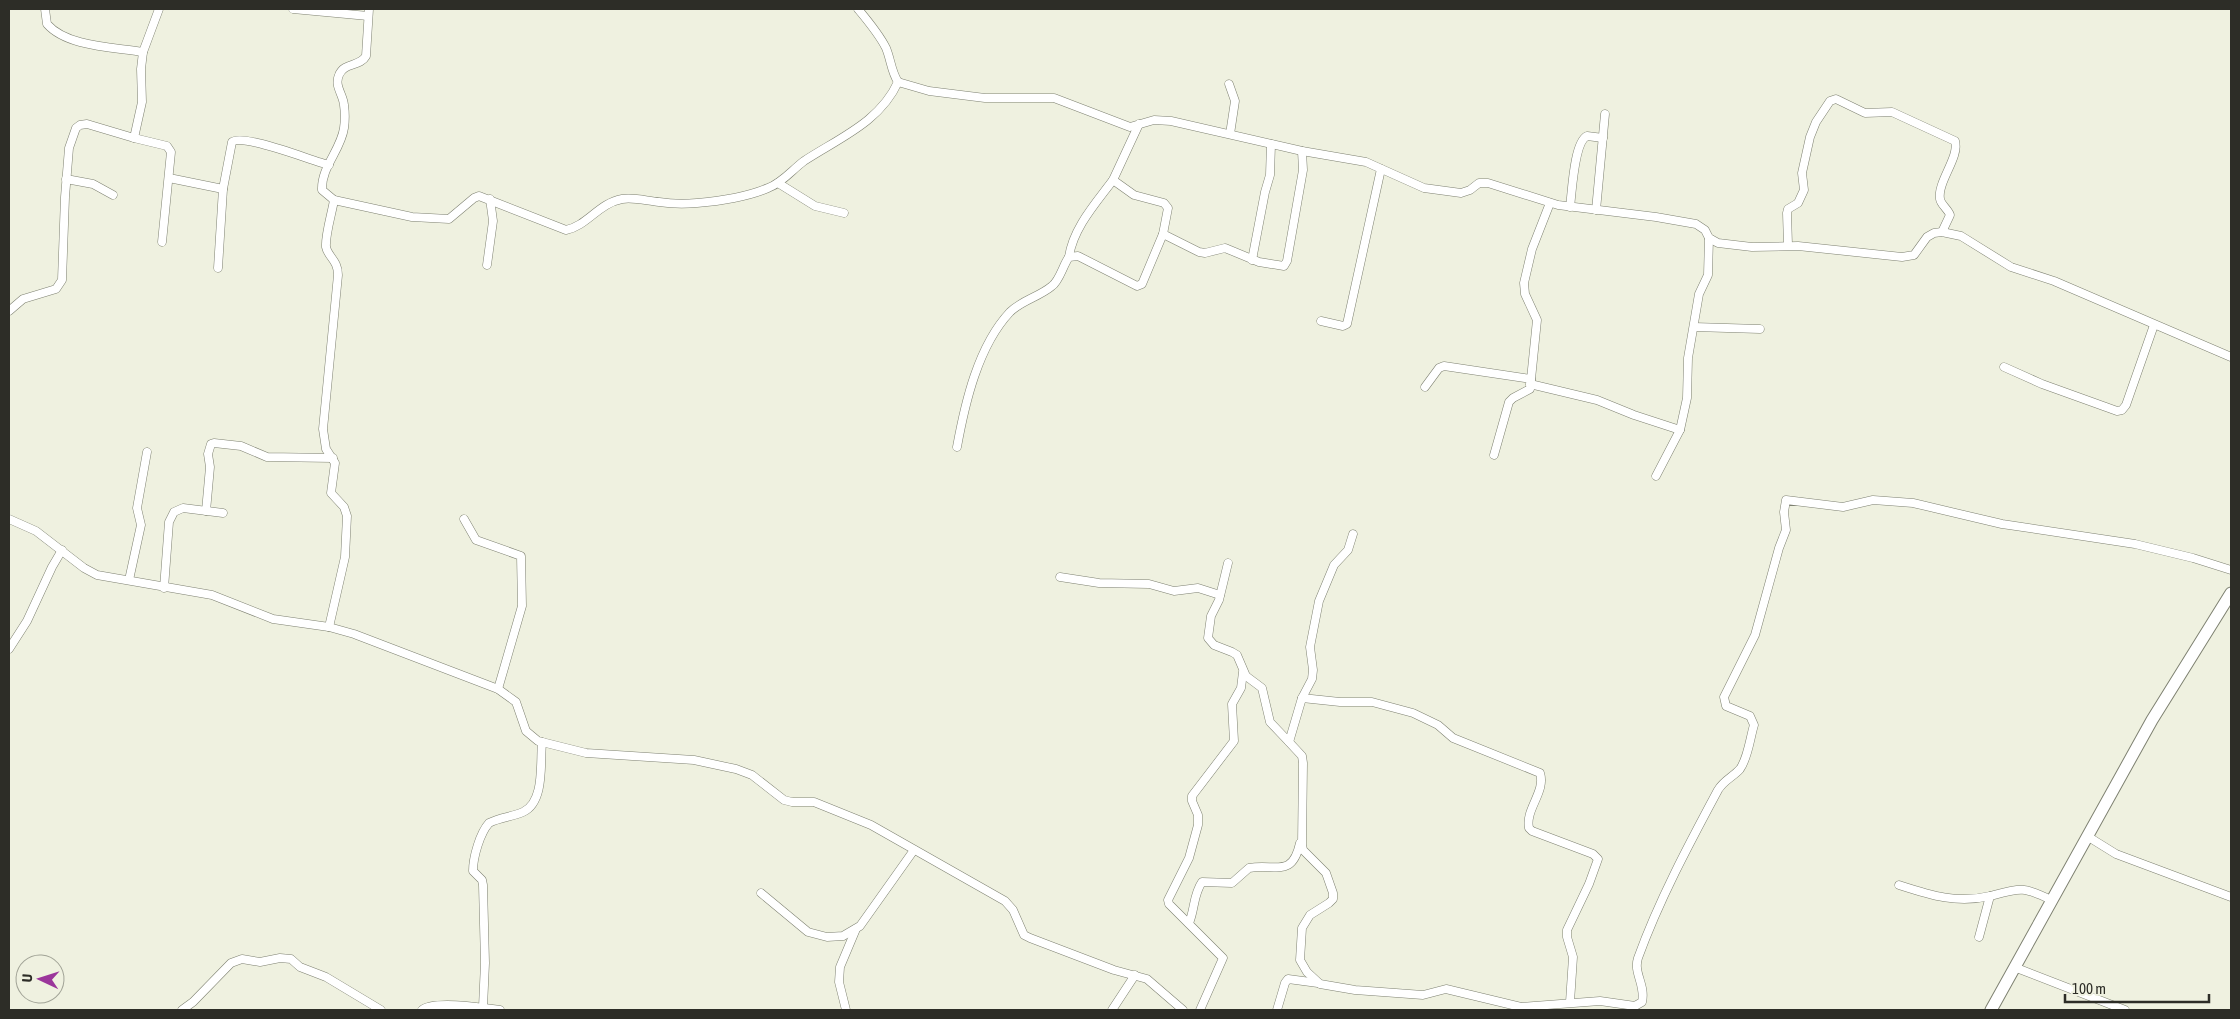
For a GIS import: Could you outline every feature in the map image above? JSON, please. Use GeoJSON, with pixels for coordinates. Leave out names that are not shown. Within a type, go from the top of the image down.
{"type":"FeatureCollection","features":[{"type":"Feature","properties":{"kind":"street"},"geometry":{"type":"LineString","coordinates":[[45,9],[47,24],[60,35],[97,46],[144,52]]}},
{"type":"Feature","properties":{"kind":"street"},"geometry":{"type":"LineString","coordinates":[[134,138],[142,102],[142,64],[144,52],[159,9]]}},
{"type":"Feature","properties":{"kind":"street"},"geometry":{"type":"LineString","coordinates":[[293,9],[369,12],[366,56],[362,62],[345,67],[338,76],[338,86],[344,103],[344,129],[341,142],[322,182],[322,190],[334,200],[412,216],[451,218],[474,198],[479,196],[566,230],[578,225],[609,203],[621,199],[675,204],[697,203],[729,199],[767,189],[778,183],[803,162],[845,137],[884,107],[898,82]]}},
{"type":"Feature","properties":{"kind":"street"},"geometry":{"type":"LineString","coordinates":[[858,9],[882,39],[891,70],[898,82],[929,91],[985,98],[1054,98],[1130,126],[1154,120],[1163,120],[1302,151],[1366,162],[1424,188],[1461,193],[1470,190],[1482,182],[1550,203],[1570,207],[1696,224],[1705,230],[1709,238],[1708,275],[1699,294],[1688,358],[1687,398],[1680,430],[1656,476]]}},
{"type":"Feature","properties":{"kind":"street"},"geometry":{"type":"LineString","coordinates":[[1229,84],[1234,101],[1230,134]]}},
{"type":"Feature","properties":{"kind":"street"},"geometry":{"type":"LineString","coordinates":[[1788,245],[1787,213],[1788,209],[1798,203],[1804,190],[1802,173],[1810,137],[1816,122],[1830,101],[1836,99],[1865,113],[1892,112],[1955,141],[1954,150],[1940,193],[1941,202],[1950,215],[1942,232]]}},
{"type":"Feature","properties":{"kind":"street"},"geometry":{"type":"LineString","coordinates":[[1596,210],[1604,114]]}},
{"type":"Feature","properties":{"kind":"street"},"geometry":{"type":"LineString","coordinates":[[957,447],[967,397],[988,344],[1008,313],[1016,306],[1053,286],[1069,257],[1071,246],[1078,231],[1113,180],[1139,124]]}},
{"type":"Feature","properties":{"kind":"street"},"geometry":{"type":"LineString","coordinates":[[9,311],[23,299],[56,289],[59,286],[62,273],[66,179],[71,140],[73,133],[80,125],[94,126],[167,146],[170,149],[162,242]]}},
{"type":"Feature","properties":{"kind":"street"},"geometry":{"type":"LineString","coordinates":[[1570,207],[1574,168],[1582,140],[1587,136],[1603,138]]}},
{"type":"Feature","properties":{"kind":"street"},"geometry":{"type":"LineString","coordinates":[[218,268],[223,189],[230,146],[235,140],[278,148],[329,165]]}},
{"type":"Feature","properties":{"kind":"street"},"geometry":{"type":"LineString","coordinates":[[1252,260],[1270,175],[1271,144]]}},
{"type":"Feature","properties":{"kind":"street"},"geometry":{"type":"LineString","coordinates":[[1162,234],[1205,254],[1224,248],[1252,260],[1284,266],[1287,261],[1303,170],[1302,151]]}},
{"type":"Feature","properties":{"kind":"street"},"geometry":{"type":"LineString","coordinates":[[1321,321],[1343,326],[1347,324],[1381,169]]}},
{"type":"Feature","properties":{"kind":"street"},"geometry":{"type":"LineString","coordinates":[[169,178],[223,189]]}},
{"type":"Feature","properties":{"kind":"street"},"geometry":{"type":"LineString","coordinates":[[66,179],[93,184],[113,195]]}},
{"type":"Feature","properties":{"kind":"street"},"geometry":{"type":"LineString","coordinates":[[1069,257],[1078,256],[1101,270],[1112,272],[1140,286],[1162,234],[1168,212],[1166,205],[1134,195],[1113,180]]}},
{"type":"Feature","properties":{"kind":"street"},"geometry":{"type":"LineString","coordinates":[[778,183],[815,206],[844,214]]}},
{"type":"Feature","properties":{"kind":"street"},"geometry":{"type":"LineString","coordinates":[[487,265],[492,230],[490,199]]}},
{"type":"Feature","properties":{"kind":"street"},"geometry":{"type":"LineString","coordinates":[[329,627],[345,557],[347,516],[344,507],[331,493],[336,469],[333,458],[326,449],[323,429],[338,275],[336,263],[328,253],[326,245],[334,200]]}},
{"type":"Feature","properties":{"kind":"street"},"geometry":{"type":"LineString","coordinates":[[1494,455],[1509,402],[1517,395],[1530,389],[1536,320],[1525,294],[1524,283],[1532,249],[1550,203]]}},
{"type":"Feature","properties":{"kind":"street"},"geometry":{"type":"LineString","coordinates":[[1709,238],[1718,243],[1752,247],[1788,245],[1909,257],[1914,255],[1927,237],[1942,232],[1961,236],[2011,266],[2054,281],[2231,357]]}},
{"type":"Feature","properties":{"kind":"street"},"geometry":{"type":"LineString","coordinates":[[2004,368],[2117,411],[2122,410],[2126,405],[2154,325]]}},
{"type":"Feature","properties":{"kind":"street"},"geometry":{"type":"LineString","coordinates":[[1694,327],[1760,329]]}},
{"type":"Feature","properties":{"kind":"street"},"geometry":{"type":"LineString","coordinates":[[1425,387],[1439,368],[1444,366],[1531,382],[1596,400],[1680,430]]}},
{"type":"Feature","properties":{"kind":"street"},"geometry":{"type":"LineString","coordinates":[[206,511],[210,467],[208,454],[214,443],[242,446],[267,458],[333,458]]}},
{"type":"Feature","properties":{"kind":"street"},"geometry":{"type":"LineString","coordinates":[[129,580],[141,525],[138,508],[147,452]]}},
{"type":"Feature","properties":{"kind":"street"},"geometry":{"type":"LineString","coordinates":[[1277,1010],[1285,982],[1288,979],[1356,990],[1422,995],[1446,989],[1521,1007],[1550,1007],[1570,1002],[1600,1001],[1624,1008],[1635,1006],[1642,1002],[1642,983],[1636,965],[1663,898],[1721,785],[1742,765],[1754,725],[1753,719],[1750,716],[1726,706],[1724,697],[1755,635],[1778,548],[1786,530],[1784,512],[1786,500],[1844,507],[1873,500],[1913,503],[2002,524],[2135,544],[2193,558],[2231,570]]}},
{"type":"Feature","properties":{"kind":"street"},"geometry":{"type":"LineString","coordinates":[[164,588],[170,516],[178,509],[223,513]]}},
{"type":"Feature","properties":{"kind":"street"},"geometry":{"type":"LineString","coordinates":[[9,519],[36,531],[96,575],[212,596],[273,619],[329,627],[354,634],[498,689],[516,702],[526,731],[532,738],[542,742],[586,753],[694,760],[736,769],[752,775],[784,800],[814,802],[831,808],[871,825],[1005,901],[1013,910],[1024,935],[1114,970],[1147,979],[1183,1010]]}},
{"type":"Feature","properties":{"kind":"street"},"geometry":{"type":"LineString","coordinates":[[464,519],[476,540],[521,556],[522,606],[498,689]]}},
{"type":"Feature","properties":{"kind":"street"},"geometry":{"type":"LineString","coordinates":[[1289,742],[1302,698],[1312,679],[1313,670],[1310,647],[1319,601],[1334,565],[1348,550],[1353,534]]}},
{"type":"Feature","properties":{"kind":"street"},"geometry":{"type":"LineString","coordinates":[[9,649],[27,621],[62,550]]}},
{"type":"Feature","properties":{"kind":"street"},"geometry":{"type":"LineString","coordinates":[[1188,923],[1192,915],[1194,897],[1202,882],[1227,884],[1232,883],[1249,868],[1276,869],[1286,867],[1298,854],[1301,839],[1303,815],[1302,756],[1270,722],[1267,716],[1262,688],[1243,672],[1236,655],[1214,645],[1208,638],[1211,616],[1220,595],[1228,563]]}},
{"type":"Feature","properties":{"kind":"street"},"geometry":{"type":"LineString","coordinates":[[1060,577],[1099,583],[1149,584],[1179,592],[1198,588],[1220,595]]}},
{"type":"Feature","properties":{"kind":"street"},"geometry":{"type":"LineString","coordinates":[[1991,1010],[2087,836],[2187,662],[2231,593]]}},
{"type":"Feature","properties":{"kind":"street"},"geometry":{"type":"LineString","coordinates":[[1200,1010],[1223,958],[1169,904],[1168,900],[1189,858],[1198,825],[1198,814],[1192,801],[1194,791],[1234,741],[1232,704],[1241,688],[1243,672]]}},
{"type":"Feature","properties":{"kind":"street"},"geometry":{"type":"LineString","coordinates":[[1302,698],[1340,702],[1379,703],[1413,713],[1438,725],[1453,738],[1540,773],[1541,783],[1528,820],[1529,828],[1532,831],[1593,854],[1598,859],[1568,930],[1567,937],[1573,957],[1570,1002]]}},
{"type":"Feature","properties":{"kind":"street"},"geometry":{"type":"LineString","coordinates":[[483,1007],[485,978],[483,885],[482,880],[473,871],[474,863],[482,836],[489,823],[522,813],[534,803],[538,787],[542,742]]}},
{"type":"Feature","properties":{"kind":"street"},"geometry":{"type":"LineString","coordinates":[[2087,836],[2116,854],[2231,897]]}},
{"type":"Feature","properties":{"kind":"street"},"geometry":{"type":"LineString","coordinates":[[1301,839],[1304,850],[1326,873],[1333,893],[1333,899],[1330,903],[1310,916],[1302,928],[1300,960],[1307,972],[1320,984]]}},
{"type":"Feature","properties":{"kind":"street"},"geometry":{"type":"LineString","coordinates":[[846,1010],[839,982],[840,967],[856,929],[914,850]]}},
{"type":"Feature","properties":{"kind":"street"},"geometry":{"type":"LineString","coordinates":[[1899,885],[1941,898],[1976,899],[2022,889],[2031,890],[2051,900]]}},
{"type":"Feature","properties":{"kind":"street"},"geometry":{"type":"LineString","coordinates":[[761,893],[814,935],[835,937],[856,929]]}},
{"type":"Feature","properties":{"kind":"street"},"geometry":{"type":"LineString","coordinates":[[1978,937],[1990,896]]}},
{"type":"Feature","properties":{"kind":"street"},"geometry":{"type":"LineString","coordinates":[[182,1010],[193,1002],[231,962],[242,959],[260,962],[280,958],[291,959],[300,967],[326,977],[381,1010]]}},
{"type":"Feature","properties":{"kind":"street"},"geometry":{"type":"LineString","coordinates":[[2014,967],[2125,1010]]}},
{"type":"Feature","properties":{"kind":"street"},"geometry":{"type":"LineString","coordinates":[[1112,1010],[1135,975]]}},
{"type":"Feature","properties":{"kind":"street"},"geometry":{"type":"LineString","coordinates":[[1495,1010],[1496,1002]]}},
{"type":"Feature","properties":{"kind":"street"},"geometry":{"type":"LineString","coordinates":[[422,1010],[433,1006],[483,1007],[500,1010]]}}]}
